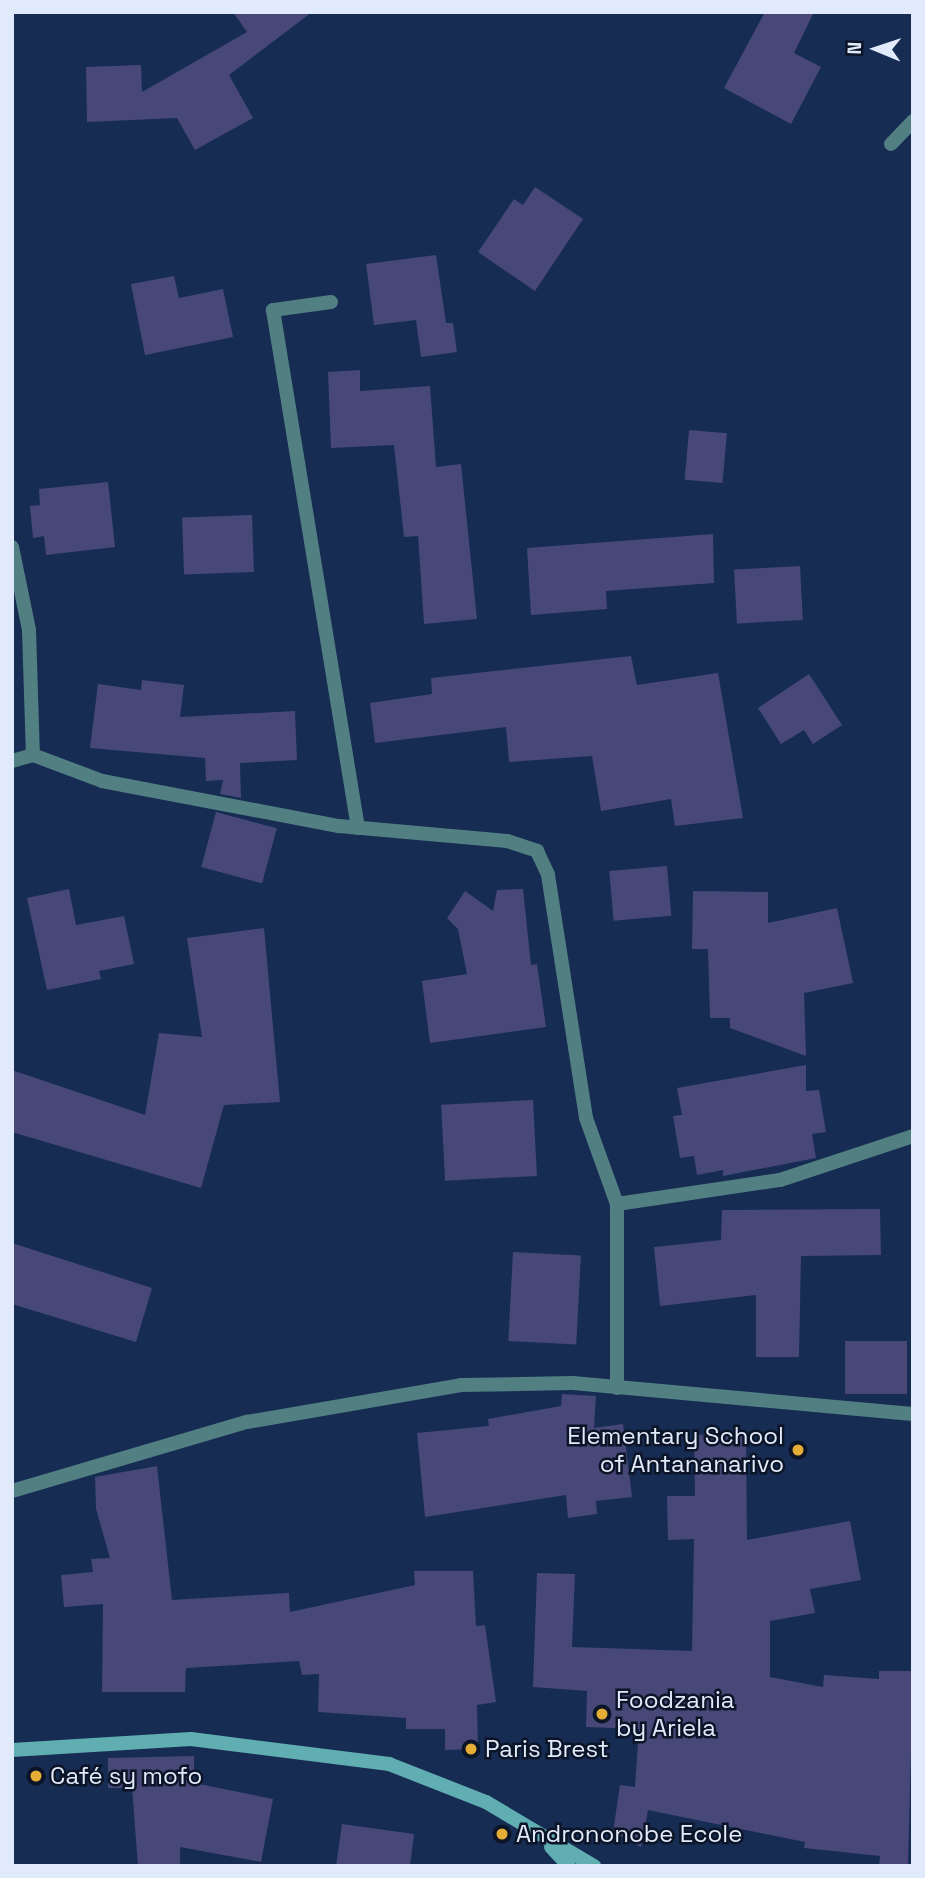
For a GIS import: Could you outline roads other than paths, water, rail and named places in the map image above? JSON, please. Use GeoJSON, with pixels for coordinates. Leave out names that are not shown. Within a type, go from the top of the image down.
{"type":"FeatureCollection","features":[{"type":"Feature","properties":{"kind":"main road"},"geometry":{"type":"LineString","coordinates":[[12,1750],[191,1739],[389,1764],[486,1802],[594,1866]]}},
{"type":"Feature","properties":{"kind":"main road"},"geometry":{"type":"LineString","coordinates":[[537,1833],[569,1866]]}},
{"type":"Feature","properties":{"kind":"street"},"geometry":{"type":"LineString","coordinates":[[891,144],[913,121]]}},
{"type":"Feature","properties":{"kind":"street"},"geometry":{"type":"LineString","coordinates":[[331,302],[273,310],[358,828]]}},
{"type":"Feature","properties":{"kind":"street"},"geometry":{"type":"LineString","coordinates":[[12,547],[29,629],[33,755]]}},
{"type":"Feature","properties":{"kind":"street"},"geometry":{"type":"LineString","coordinates":[[12,761],[33,755],[102,782],[358,828],[507,841],[537,850],[548,875],[586,1118],[617,1204],[617,1388]]}},
{"type":"Feature","properties":{"kind":"street"},"geometry":{"type":"LineString","coordinates":[[617,1204],[780,1180],[913,1136]]}},
{"type":"Feature","properties":{"kind":"street"},"geometry":{"type":"LineString","coordinates":[[12,1490],[247,1422],[461,1385],[617,1388],[913,1414]]}},
{"type":"Feature","properties":{"kind":"place","name":"Elementary School of Antananarivo"},"geometry":{"type":"Point","coordinates":[798,1450]}},
{"type":"Feature","properties":{"kind":"place","name":"Foodzania by Ariela"},"geometry":{"type":"Point","coordinates":[602,1714]}},
{"type":"Feature","properties":{"kind":"place","name":"Paris Brest"},"geometry":{"type":"Point","coordinates":[471,1749]}},
{"type":"Feature","properties":{"kind":"place","name":"Café sy mofo"},"geometry":{"type":"Point","coordinates":[36,1776]}},
{"type":"Feature","properties":{"kind":"place","name":"Andrononobe Ecole"},"geometry":{"type":"Point","coordinates":[502,1834]}}]}
